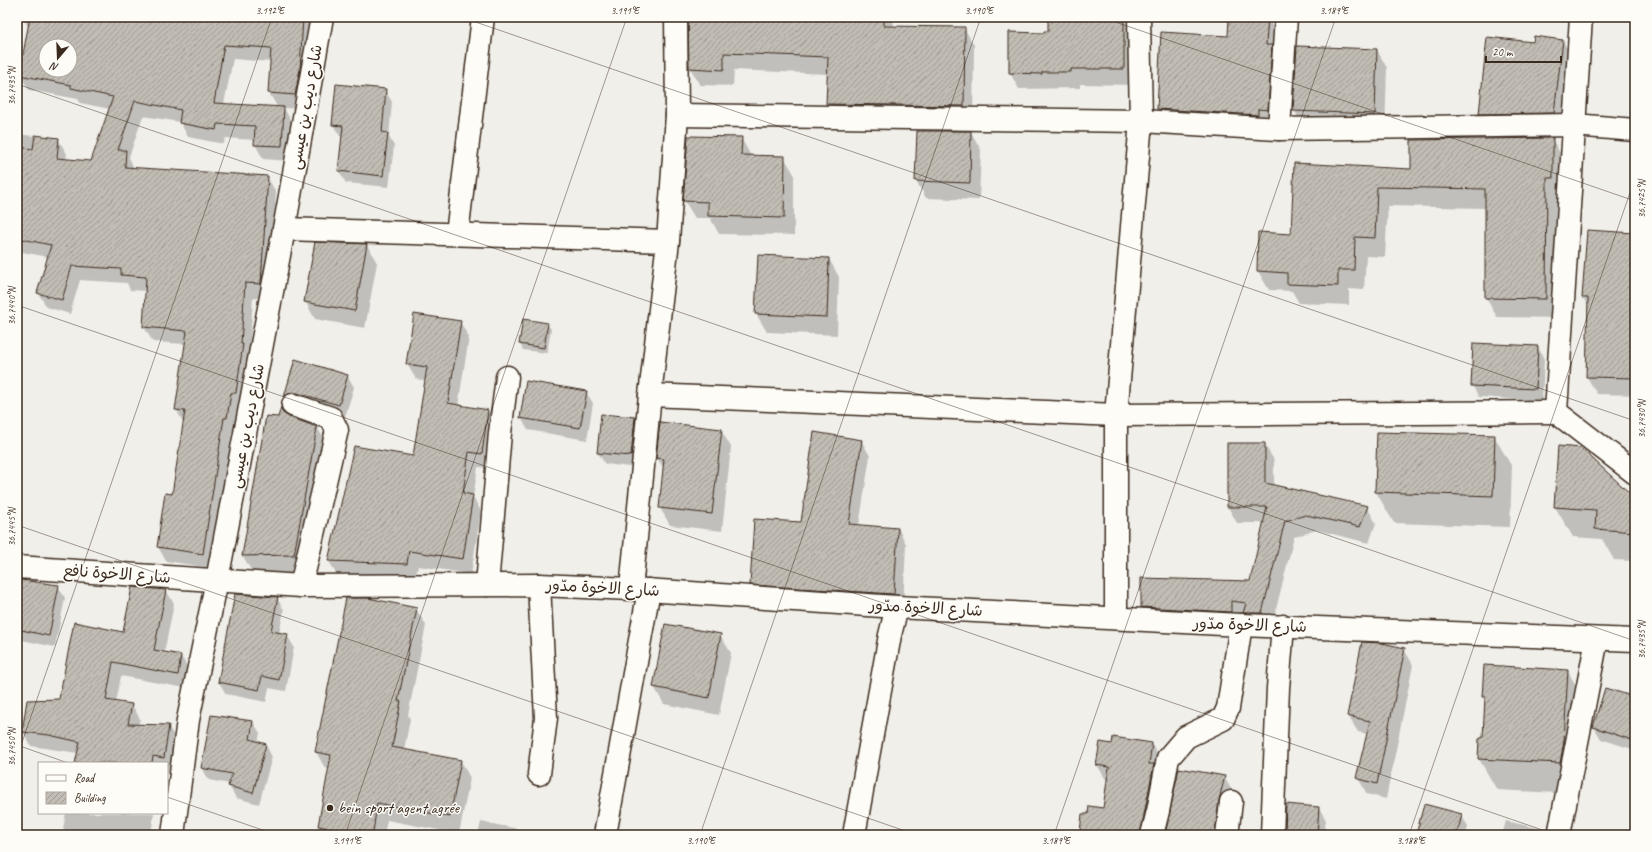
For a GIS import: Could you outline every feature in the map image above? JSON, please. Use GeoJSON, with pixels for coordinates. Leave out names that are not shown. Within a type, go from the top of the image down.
{"type":"FeatureCollection","features":[{"type":"Feature","properties":{"kind":"street","name":"شارع ديب بن عيسى"},"geometry":{"type":"LineString","coordinates":[[173,835],[188,720],[217,580],[284,229],[322,17]]}},
{"type":"Feature","properties":{"kind":"street"},"geometry":{"type":"LineString","coordinates":[[457,234],[483,17]]}},
{"type":"Feature","properties":{"kind":"street"},"geometry":{"type":"LineString","coordinates":[[606,835],[640,590],[650,395],[668,241],[677,115],[676,17]]}},
{"type":"Feature","properties":{"kind":"street"},"geometry":{"type":"LineString","coordinates":[[1116,618],[1116,415],[1141,120],[1139,17]]}},
{"type":"Feature","properties":{"kind":"street"},"geometry":{"type":"LineString","coordinates":[[1279,129],[1286,17]]}},
{"type":"Feature","properties":{"kind":"street"},"geometry":{"type":"LineString","coordinates":[[1556,412],[1581,17]]}},
{"type":"Feature","properties":{"kind":"street"},"geometry":{"type":"LineString","coordinates":[[677,115],[1141,120],[1279,129],[1574,125],[1635,130]]}},
{"type":"Feature","properties":{"kind":"street"},"geometry":{"type":"LineString","coordinates":[[284,229],[668,241]]}},
{"type":"Feature","properties":{"kind":"street"},"geometry":{"type":"LineString","coordinates":[[486,585],[500,433],[507,377]]}},
{"type":"Feature","properties":{"kind":"street"},"geometry":{"type":"LineString","coordinates":[[650,395],[1116,415],[1556,412],[1635,473]]}},
{"type":"Feature","properties":{"kind":"street"},"geometry":{"type":"LineString","coordinates":[[293,405],[331,418],[337,430],[301,586]]}},
{"type":"Feature","properties":{"kind":"street","name":"شارع الاخوة نافع"},"geometry":{"type":"LineString","coordinates":[[17,567],[217,580]]}},
{"type":"Feature","properties":{"kind":"street","name":"شارع الاخوة مدّور"},"geometry":{"type":"LineString","coordinates":[[217,580],[301,586],[539,585],[640,590],[897,607],[1241,625],[1635,640]]}},
{"type":"Feature","properties":{"kind":"street"},"geometry":{"type":"LineString","coordinates":[[539,585],[546,718],[539,774]]}},
{"type":"Feature","properties":{"kind":"street"},"geometry":{"type":"LineString","coordinates":[[854,835],[890,635],[897,607]]}},
{"type":"Feature","properties":{"kind":"street"},"geometry":{"type":"LineString","coordinates":[[1152,835],[1168,758],[1186,737],[1223,719],[1228,708],[1241,625]]}},
{"type":"Feature","properties":{"kind":"street"},"geometry":{"type":"LineString","coordinates":[[1272,835],[1278,688],[1283,626]]}},
{"type":"Feature","properties":{"kind":"street"},"geometry":{"type":"LineString","coordinates":[[1559,835],[1597,639]]}},
{"type":"Feature","properties":{"kind":"street"},"geometry":{"type":"LineString","coordinates":[[1227,835],[1231,802]]}},
{"type":"Feature","properties":{"kind":"building"},"geometry":{"type":"Polygon","coordinates":[[[30,17],[303,17],[300,69],[295,95],[268,93],[271,48],[224,45],[214,103],[284,107],[282,146],[254,145],[255,126],[217,124],[216,130],[179,123],[181,110],[135,101],[118,150],[126,150],[125,167],[268,176],[261,284],[245,283],[241,344],[243,344],[236,393],[231,393],[227,418],[224,418],[203,554],[157,547],[165,493],[172,494],[185,411],[175,410],[187,331],[143,327],[146,277],[121,275],[121,269],[72,266],[62,300],[37,293],[51,245],[17,238],[17,147],[33,149],[35,135],[59,138],[57,158],[91,161],[113,97],[71,88],[71,85],[19,75],[30,17]]]}},
{"type":"Feature","properties":{"kind":"building"},"geometry":{"type":"Polygon","coordinates":[[[688,17],[884,17],[884,26],[965,27],[964,106],[826,104],[828,57],[724,53],[724,70],[689,68],[688,17]]]}},
{"type":"Feature","properties":{"kind":"building"},"geometry":{"type":"Polygon","coordinates":[[[1048,17],[1124,17],[1124,69],[1071,69],[1071,72],[1042,72],[1042,74],[1009,73],[1009,32],[1044,33],[1044,31],[1048,31],[1048,17]]]}},
{"type":"Feature","properties":{"kind":"building"},"geometry":{"type":"Polygon","coordinates":[[[1229,17],[1268,17],[1266,45],[1272,45],[1268,110],[1258,109],[1258,115],[1157,109],[1161,32],[1228,36],[1229,17]]]}},
{"type":"Feature","properties":{"kind":"building"},"geometry":{"type":"Polygon","coordinates":[[[1534,36],[1563,40],[1554,113],[1479,114],[1487,37],[1533,42],[1534,36]]]}},
{"type":"Feature","properties":{"kind":"building"},"geometry":{"type":"Polygon","coordinates":[[[1297,46],[1377,49],[1375,114],[1293,111],[1297,46]]]}},
{"type":"Feature","properties":{"kind":"building"},"geometry":{"type":"Polygon","coordinates":[[[336,84],[386,89],[382,132],[388,133],[383,176],[338,171],[343,126],[332,125],[336,84]]]}},
{"type":"Feature","properties":{"kind":"building"},"geometry":{"type":"Polygon","coordinates":[[[917,131],[971,131],[970,183],[915,181],[917,131]]]}},
{"type":"Feature","properties":{"kind":"building"},"geometry":{"type":"Polygon","coordinates":[[[688,136],[742,137],[741,155],[785,156],[784,218],[708,216],[708,202],[683,201],[688,136]]]}},
{"type":"Feature","properties":{"kind":"building"},"geometry":{"type":"Polygon","coordinates":[[[1553,138],[1553,178],[1547,178],[1546,299],[1485,298],[1485,189],[1377,187],[1375,238],[1355,237],[1354,270],[1338,270],[1338,286],[1287,284],[1287,273],[1257,271],[1258,232],[1291,234],[1294,163],[1411,169],[1411,140],[1553,138]]]}},
{"type":"Feature","properties":{"kind":"building"},"geometry":{"type":"Polygon","coordinates":[[[1587,230],[1635,233],[1635,378],[1586,377],[1588,298],[1582,298],[1587,230]]]}},
{"type":"Feature","properties":{"kind":"building"},"geometry":{"type":"Polygon","coordinates":[[[315,242],[367,244],[355,311],[304,302],[315,242]]]}},
{"type":"Feature","properties":{"kind":"building"},"geometry":{"type":"Polygon","coordinates":[[[758,255],[829,258],[827,317],[755,314],[758,255]]]}},
{"type":"Feature","properties":{"kind":"building"},"geometry":{"type":"Polygon","coordinates":[[[414,314],[461,321],[448,403],[488,410],[482,454],[469,452],[463,493],[473,495],[463,559],[409,551],[407,564],[328,561],[354,446],[413,456],[427,367],[406,364],[414,314]]]}},
{"type":"Feature","properties":{"kind":"building"},"geometry":{"type":"Polygon","coordinates":[[[523,319],[548,323],[544,348],[519,344],[523,319]]]}},
{"type":"Feature","properties":{"kind":"building"},"geometry":{"type":"Polygon","coordinates":[[[1473,343],[1538,346],[1536,389],[1471,386],[1473,343]]]}},
{"type":"Feature","properties":{"kind":"building"},"geometry":{"type":"Polygon","coordinates":[[[295,359],[348,375],[339,405],[297,393],[290,393],[284,397],[295,359]]]}},
{"type":"Feature","properties":{"kind":"building"},"geometry":{"type":"Polygon","coordinates":[[[526,381],[587,391],[580,428],[520,418],[526,381]]]}},
{"type":"Feature","properties":{"kind":"building"},"geometry":{"type":"Polygon","coordinates":[[[281,407],[283,413],[289,417],[317,427],[294,555],[242,556],[266,416],[278,417],[281,407]]]}},
{"type":"Feature","properties":{"kind":"building"},"geometry":{"type":"Polygon","coordinates":[[[601,414],[635,417],[631,456],[597,453],[601,414]]]}},
{"type":"Feature","properties":{"kind":"building"},"geometry":{"type":"Polygon","coordinates":[[[660,422],[722,429],[712,514],[659,508],[664,459],[656,458],[660,422]]]}},
{"type":"Feature","properties":{"kind":"building"},"geometry":{"type":"Polygon","coordinates":[[[814,432],[862,440],[849,524],[898,528],[894,594],[750,585],[754,519],[801,522],[814,432]]]}},
{"type":"Feature","properties":{"kind":"building"},"geometry":{"type":"Polygon","coordinates":[[[1377,432],[1495,435],[1493,496],[1375,492],[1377,432]]]}},
{"type":"Feature","properties":{"kind":"building"},"geometry":{"type":"Polygon","coordinates":[[[1227,443],[1265,443],[1265,483],[1368,506],[1360,527],[1306,515],[1285,521],[1262,613],[1243,613],[1246,603],[1231,601],[1231,612],[1141,607],[1141,578],[1250,581],[1267,507],[1227,507],[1227,443]]]}},
{"type":"Feature","properties":{"kind":"building"},"geometry":{"type":"Polygon","coordinates":[[[1558,446],[1581,448],[1635,498],[1635,532],[1595,529],[1596,510],[1554,507],[1558,446]]]}},
{"type":"Feature","properties":{"kind":"building"},"geometry":{"type":"Polygon","coordinates":[[[21,580],[59,585],[49,636],[17,629],[17,600],[21,580]]]}},
{"type":"Feature","properties":{"kind":"building"},"geometry":{"type":"Polygon","coordinates":[[[132,587],[166,590],[154,650],[181,655],[178,675],[113,662],[106,700],[132,704],[128,724],[169,725],[164,758],[153,756],[152,762],[75,762],[80,742],[49,735],[22,732],[27,700],[59,699],[74,622],[123,632],[132,587]]]}},
{"type":"Feature","properties":{"kind":"building"},"geometry":{"type":"Polygon","coordinates":[[[235,594],[278,597],[271,631],[288,634],[279,680],[262,676],[259,690],[218,682],[235,594]]]}},
{"type":"Feature","properties":{"kind":"building"},"geometry":{"type":"Polygon","coordinates":[[[346,598],[368,598],[417,608],[398,701],[401,701],[392,747],[461,760],[450,817],[377,803],[373,833],[356,829],[356,833],[318,826],[331,755],[315,752],[346,598]]]}},
{"type":"Feature","properties":{"kind":"building"},"geometry":{"type":"Polygon","coordinates":[[[665,624],[721,634],[709,698],[653,687],[665,624]]]}},
{"type":"Feature","properties":{"kind":"building"},"geometry":{"type":"Polygon","coordinates":[[[1362,642],[1382,643],[1405,648],[1377,784],[1356,778],[1370,721],[1347,716],[1362,642]]]}},
{"type":"Feature","properties":{"kind":"building"},"geometry":{"type":"Polygon","coordinates":[[[1484,665],[1568,670],[1564,741],[1560,763],[1478,759],[1479,739],[1483,737],[1485,697],[1482,697],[1484,665]]]}},
{"type":"Feature","properties":{"kind":"building"},"geometry":{"type":"Polygon","coordinates":[[[1605,688],[1635,697],[1635,741],[1593,727],[1605,688]]]}},
{"type":"Feature","properties":{"kind":"building"},"geometry":{"type":"Polygon","coordinates":[[[211,715],[253,721],[250,739],[266,744],[253,793],[228,786],[232,774],[201,768],[211,715]]]}},
{"type":"Feature","properties":{"kind":"building"},"geometry":{"type":"Polygon","coordinates":[[[1113,737],[1152,743],[1149,764],[1154,764],[1140,835],[1096,835],[1080,832],[1082,814],[1088,814],[1089,806],[1103,808],[1109,767],[1096,765],[1100,742],[1112,744],[1113,737]]]}},
{"type":"Feature","properties":{"kind":"building"},"geometry":{"type":"Polygon","coordinates":[[[1179,768],[1225,776],[1219,800],[1215,835],[1165,835],[1179,768]]]}},
{"type":"Feature","properties":{"kind":"building"},"geometry":{"type":"Polygon","coordinates":[[[1286,804],[1319,807],[1317,835],[1285,835],[1286,804]]]}},
{"type":"Feature","properties":{"kind":"building"},"geometry":{"type":"Polygon","coordinates":[[[1424,804],[1462,814],[1457,835],[1416,835],[1424,804]]]}},
{"type":"Feature","properties":{"kind":"place","name":"bein sport agent agrée"},"geometry":{"type":"Point","coordinates":[330,808]}}]}
